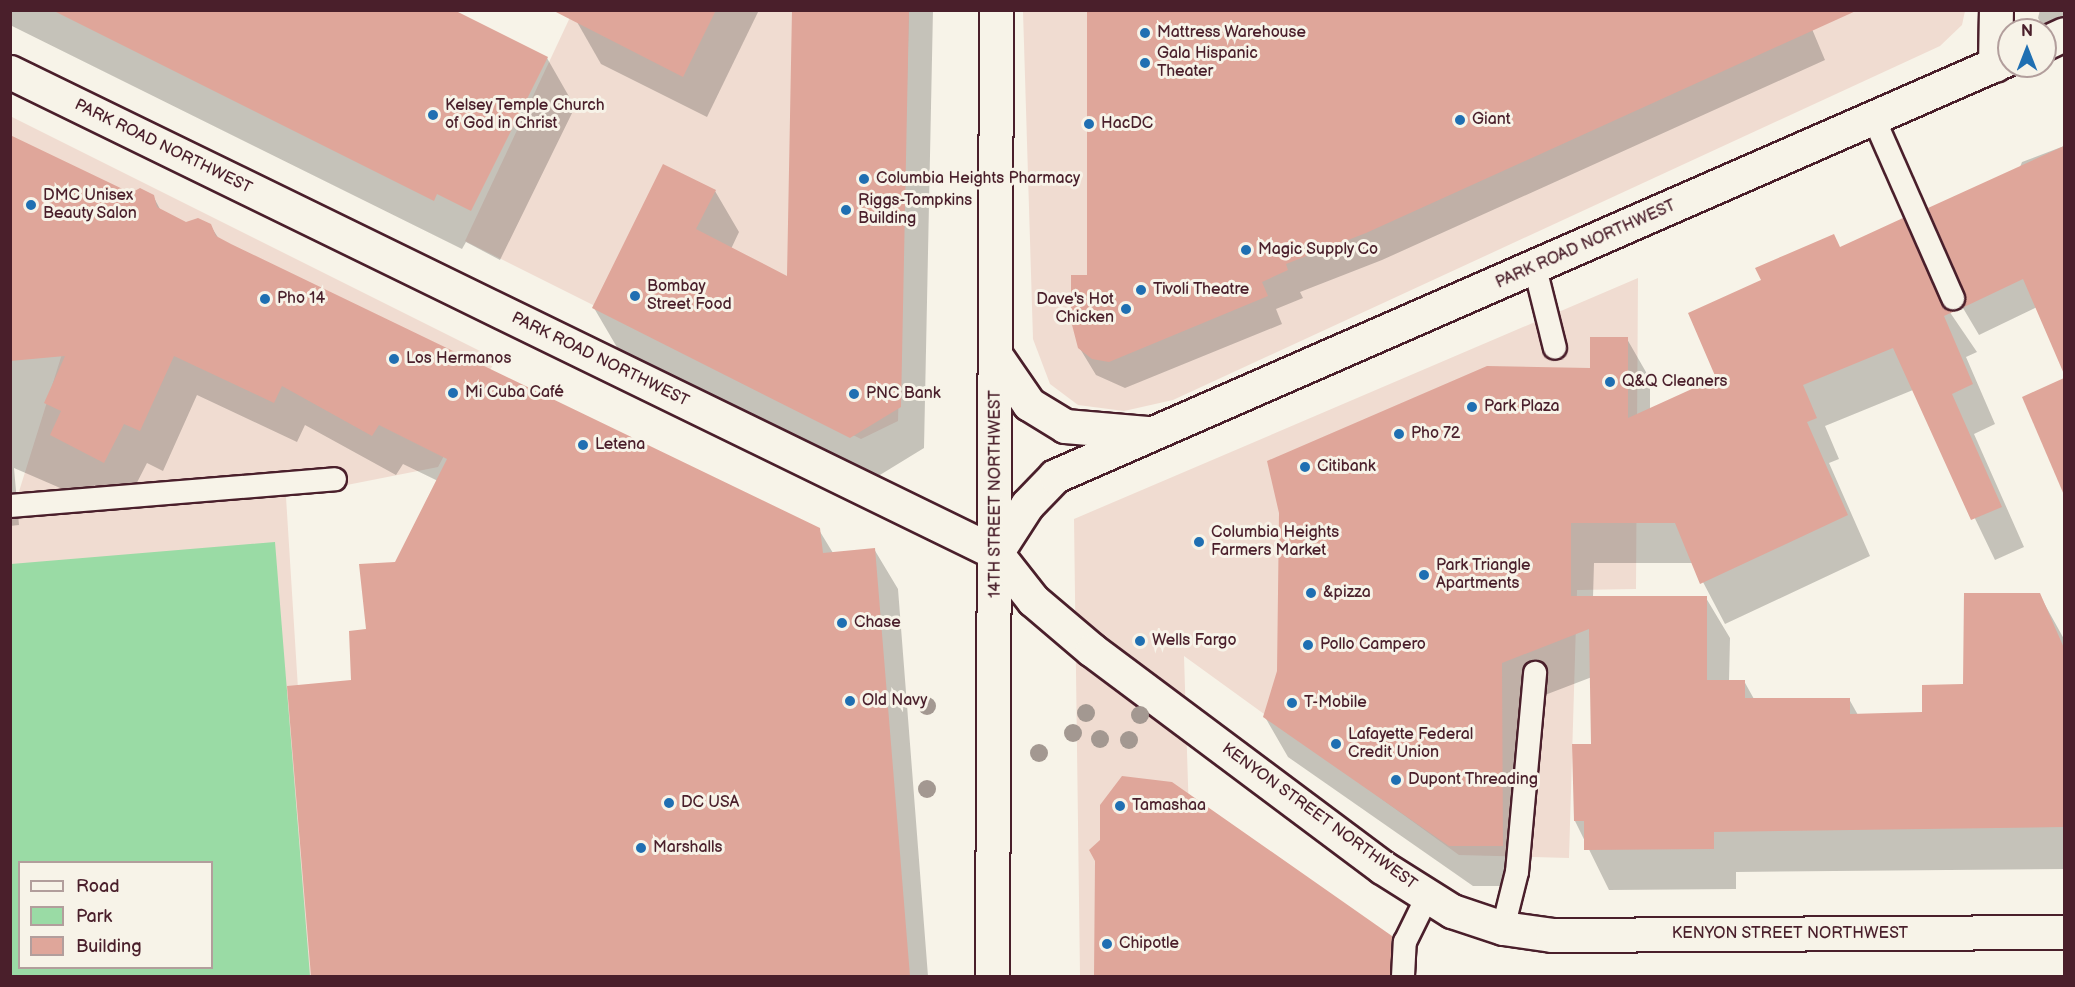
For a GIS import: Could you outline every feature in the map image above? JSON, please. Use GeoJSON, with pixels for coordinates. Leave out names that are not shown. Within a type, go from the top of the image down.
{"type":"FeatureCollection","features":[{"type":"Feature","properties":{"kind":"main road","name":"14TH STREET NORTHWEST"},"geometry":{"type":"LineString","coordinates":[[992,976],[996,553],[996,10]]}},
{"type":"Feature","properties":{"kind":"main road","name":"PARK ROAD NORTHWEST"},"geometry":{"type":"LineString","coordinates":[[10,72],[996,553],[1027,505],[1055,476],[1164,433],[1997,63]]}},
{"type":"Feature","properties":{"kind":"main road","name":"PARK ROAD NORTHWEST"},"geometry":{"type":"LineString","coordinates":[[996,356],[1029,404],[1065,426],[1098,433],[1164,433]]}},
{"type":"Feature","properties":{"kind":"main road","name":"KENYON STREET NORTHWEST"},"geometry":{"type":"LineString","coordinates":[[996,553],[1033,600],[1092,650],[1382,867],[1452,910],[1503,928],[1552,935],[2064,932]]}},
{"type":"Feature","properties":{"kind":"lane"},"geometry":{"type":"LineString","coordinates":[[1874,118],[1953,298]]}},
{"type":"Feature","properties":{"kind":"lane"},"geometry":{"type":"LineString","coordinates":[[1534,268],[1555,348]]}},
{"type":"Feature","properties":{"kind":"lane"},"geometry":{"type":"LineString","coordinates":[[10,506],[335,478]]}},
{"type":"Feature","properties":{"kind":"lane"},"geometry":{"type":"LineString","coordinates":[[1503,928],[1517,872],[1534,673]]}},
{"type":"Feature","properties":{"kind":"lane"},"geometry":{"type":"LineString","coordinates":[[1403,976],[1405,942],[1428,895]]}},
{"type":"Feature","properties":{"kind":"shaded area"},"geometry":{"type":"Polygon","coordinates":[[[573,11],[909,11],[898,421],[861,439],[465,241],[573,11]]]}},
{"type":"Feature","properties":{"kind":"shaded area"},"geometry":{"type":"Polygon","coordinates":[[[1023,11],[1965,11],[1962,25],[1940,46],[1173,400],[1124,411],[1078,405],[1050,384],[1033,339],[1023,11]]]}},
{"type":"Feature","properties":{"kind":"shaded area"},"geometry":{"type":"Polygon","coordinates":[[[10,116],[496,359],[438,467],[286,497],[316,976],[11,976],[11,517],[77,306],[11,275],[10,116]]]}},
{"type":"Feature","properties":{"kind":"shaded area"},"geometry":{"type":"Polygon","coordinates":[[[1638,278],[1636,589],[1577,590],[1569,858],[1459,855],[1184,656],[1194,976],[1080,976],[1074,519],[1638,278]]]}},
{"type":"Feature","properties":{"kind":"green space"},"geometry":{"type":"Polygon","coordinates":[[[275,542],[310,976],[11,976],[11,564],[275,542]]]}},
{"type":"Feature","properties":{"kind":"building"},"geometry":{"type":"Polygon","coordinates":[[[52,10],[454,10],[548,57],[471,211],[437,194],[434,201],[52,10]]]}},
{"type":"Feature","properties":{"kind":"building"},"geometry":{"type":"Polygon","coordinates":[[[552,10],[716,10],[683,77],[552,10]]]}},
{"type":"Feature","properties":{"kind":"building","name":"Riggs-Tompkins Building"},"geometry":{"type":"Polygon","coordinates":[[[792,10],[909,10],[901,407],[850,438],[592,308],[663,164],[716,190],[696,229],[787,276],[792,10]]]}},
{"type":"Feature","properties":{"kind":"building"},"geometry":{"type":"Polygon","coordinates":[[[1087,10],[1858,10],[1366,233],[1286,264],[1288,270],[1262,282],[1268,296],[1109,362],[1092,359],[1078,348],[1071,321],[1071,275],[1087,275],[1087,10]]]}},
{"type":"Feature","properties":{"kind":"building","name":"DC USA"},"geometry":{"type":"Polygon","coordinates":[[[10,135],[131,193],[140,188],[154,195],[157,207],[186,222],[198,218],[211,224],[216,236],[231,244],[820,528],[823,553],[875,548],[910,976],[311,976],[287,686],[351,680],[349,631],[366,629],[359,564],[395,562],[447,459],[379,425],[372,436],[282,386],[274,403],[174,356],[140,431],[124,424],[104,463],[50,435],[61,411],[44,403],[65,356],[10,361],[10,135]]]}},
{"type":"Feature","properties":{"kind":"building"},"geometry":{"type":"Polygon","coordinates":[[[2064,146],[2064,374],[2023,279],[1962,308],[1965,293],[1928,208],[2064,146]]]}},
{"type":"Feature","properties":{"kind":"building"},"geometry":{"type":"Polygon","coordinates":[[[1903,218],[1941,303],[1955,311],[1944,316],[1973,384],[1952,394],[2002,507],[1971,520],[1893,348],[1803,385],[1817,418],[1807,422],[1848,515],[1700,584],[1675,523],[1571,523],[1571,596],[1707,596],[1707,680],[1745,680],[1745,698],[1850,698],[1850,714],[1922,712],[1922,685],[1963,684],[1964,593],[2040,593],[2064,648],[2064,827],[1714,832],[1714,849],[1584,850],[1584,821],[1574,821],[1572,744],[1591,744],[1589,629],[1502,663],[1503,846],[1449,846],[1263,717],[1277,671],[1279,513],[1267,461],[1487,366],[1590,368],[1590,337],[1628,337],[1628,418],[1716,378],[1688,313],[1761,280],[1755,268],[1834,234],[1840,247],[1903,218]]]}},
{"type":"Feature","properties":{"kind":"building"},"geometry":{"type":"Polygon","coordinates":[[[2064,378],[2064,495],[2022,397],[2064,378]]]}},
{"type":"Feature","properties":{"kind":"building"},"geometry":{"type":"Polygon","coordinates":[[[1122,776],[1172,782],[1392,936],[1390,976],[1094,976],[1095,861],[1089,850],[1100,840],[1100,805],[1122,776]]]}},
{"type":"Feature","properties":{"kind":"place","name":"Mattress Warehouse"},"geometry":{"type":"Point","coordinates":[1145,33]}},
{"type":"Feature","properties":{"kind":"place","name":"Gala Hispanic Theater"},"geometry":{"type":"Point","coordinates":[1145,63]}},
{"type":"Feature","properties":{"kind":"place","name":"Kelsey Temple Church of God in Christ"},"geometry":{"type":"Point","coordinates":[433,115]}},
{"type":"Feature","properties":{"kind":"place","name":"Giant"},"geometry":{"type":"Point","coordinates":[1460,120]}},
{"type":"Feature","properties":{"kind":"place","name":"HacDC"},"geometry":{"type":"Point","coordinates":[1089,124]}},
{"type":"Feature","properties":{"kind":"place","name":"Columbia Heights Pharmacy"},"geometry":{"type":"Point","coordinates":[864,179]}},
{"type":"Feature","properties":{"kind":"place","name":"DMC Unisex Beauty Salon"},"geometry":{"type":"Point","coordinates":[31,205]}},
{"type":"Feature","properties":{"kind":"place","name":"Riggs-Tompkins Building"},"geometry":{"type":"Point","coordinates":[846,210]}},
{"type":"Feature","properties":{"kind":"place","name":"Magic Supply Co"},"geometry":{"type":"Point","coordinates":[1246,250]}},
{"type":"Feature","properties":{"kind":"place","name":"Tivoli Theatre"},"geometry":{"type":"Point","coordinates":[1141,290]}},
{"type":"Feature","properties":{"kind":"place","name":"Bombay Street Food"},"geometry":{"type":"Point","coordinates":[635,296]}},
{"type":"Feature","properties":{"kind":"place","name":"Pho 14"},"geometry":{"type":"Point","coordinates":[265,299]}},
{"type":"Feature","properties":{"kind":"place","name":"Dave's Hot Chicken"},"geometry":{"type":"Point","coordinates":[1126,309]}},
{"type":"Feature","properties":{"kind":"place","name":"Los Hermanos"},"geometry":{"type":"Point","coordinates":[394,359]}},
{"type":"Feature","properties":{"kind":"place","name":"Q&Q Cleaners"},"geometry":{"type":"Point","coordinates":[1610,382]}},
{"type":"Feature","properties":{"kind":"place","name":"Mi Cuba Café"},"geometry":{"type":"Point","coordinates":[453,393]}},
{"type":"Feature","properties":{"kind":"place","name":"PNC Bank"},"geometry":{"type":"Point","coordinates":[854,394]}},
{"type":"Feature","properties":{"kind":"place","name":"Park Plaza"},"geometry":{"type":"Point","coordinates":[1472,407]}},
{"type":"Feature","properties":{"kind":"place","name":"Pho 72"},"geometry":{"type":"Point","coordinates":[1399,434]}},
{"type":"Feature","properties":{"kind":"place","name":"Letena"},"geometry":{"type":"Point","coordinates":[583,445]}},
{"type":"Feature","properties":{"kind":"place","name":"Citibank"},"geometry":{"type":"Point","coordinates":[1305,467]}},
{"type":"Feature","properties":{"kind":"place","name":"Columbia Heights Farmers Market"},"geometry":{"type":"Point","coordinates":[1199,542]}},
{"type":"Feature","properties":{"kind":"place","name":"Park Triangle Apartments"},"geometry":{"type":"Point","coordinates":[1424,575]}},
{"type":"Feature","properties":{"kind":"place","name":"&pizza"},"geometry":{"type":"Point","coordinates":[1311,593]}},
{"type":"Feature","properties":{"kind":"place","name":"Chase"},"geometry":{"type":"Point","coordinates":[842,623]}},
{"type":"Feature","properties":{"kind":"place","name":"Wells Fargo"},"geometry":{"type":"Point","coordinates":[1140,641]}},
{"type":"Feature","properties":{"kind":"place","name":"Pollo Campero"},"geometry":{"type":"Point","coordinates":[1308,645]}},
{"type":"Feature","properties":{"kind":"place","name":"Old Navy"},"geometry":{"type":"Point","coordinates":[850,701]}},
{"type":"Feature","properties":{"kind":"place","name":"T-Mobile"},"geometry":{"type":"Point","coordinates":[1292,703]}},
{"type":"Feature","properties":{"kind":"place","name":"Lafayette Federal Credit Union"},"geometry":{"type":"Point","coordinates":[1336,744]}},
{"type":"Feature","properties":{"kind":"place","name":"Dupont Threading"},"geometry":{"type":"Point","coordinates":[1396,780]}},
{"type":"Feature","properties":{"kind":"place","name":"DC USA"},"geometry":{"type":"Point","coordinates":[669,803]}},
{"type":"Feature","properties":{"kind":"place","name":"Tamashaa"},"geometry":{"type":"Point","coordinates":[1120,806]}},
{"type":"Feature","properties":{"kind":"place","name":"Marshalls"},"geometry":{"type":"Point","coordinates":[641,848]}},
{"type":"Feature","properties":{"kind":"place","name":"Chipotle"},"geometry":{"type":"Point","coordinates":[1107,944]}}]}
